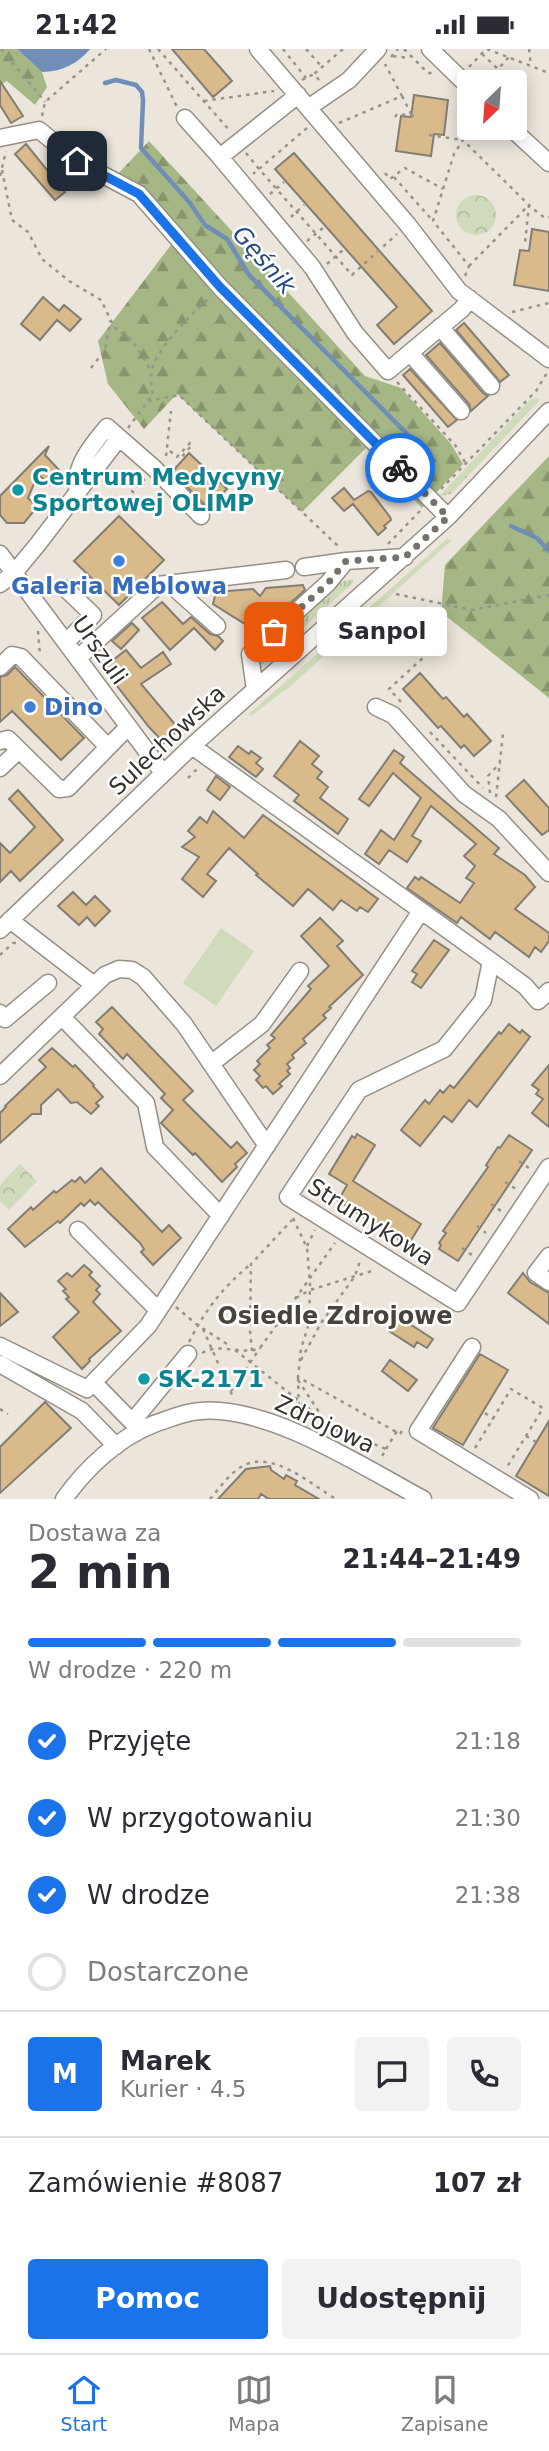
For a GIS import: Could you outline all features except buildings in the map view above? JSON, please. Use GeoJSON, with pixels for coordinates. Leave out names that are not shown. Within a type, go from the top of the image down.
{"type":"FeatureCollection","features":[{"type":"Feature","properties":{"kind":"street"},"geometry":{"type":"LineString","coordinates":[[258,49],[464,294],[549,359]]}},
{"type":"Feature","properties":{"kind":"street"},"geometry":{"type":"LineString","coordinates":[[430,49],[457,75]]}},
{"type":"Feature","properties":{"kind":"street"},"geometry":{"type":"LineString","coordinates":[[220,157],[303,102],[349,80],[385,56]]}},
{"type":"Feature","properties":{"kind":"street"},"geometry":{"type":"LineString","coordinates":[[185,118],[297,249],[355,333],[388,371],[461,309],[464,294]]}},
{"type":"Feature","properties":{"kind":"street"},"geometry":{"type":"LineString","coordinates":[[7,137],[39,129],[77,161],[139,194],[220,287],[448,517]]}},
{"type":"Feature","properties":{"kind":"street"},"geometry":{"type":"LineString","coordinates":[[524,140],[549,163]]}},
{"type":"Feature","properties":{"kind":"street"},"geometry":{"type":"LineString","coordinates":[[440,327],[491,386]]}},
{"type":"Feature","properties":{"kind":"street"},"geometry":{"type":"LineString","coordinates":[[410,353],[461,411]]}},
{"type":"Feature","properties":{"kind":"street","name":"Sulechowska"},"geometry":{"type":"LineString","coordinates":[[5,925],[191,747],[448,517],[546,404]]}},
{"type":"Feature","properties":{"kind":"street"},"geometry":{"type":"LineString","coordinates":[[0,584],[15,573],[119,438],[155,469],[201,516]]}},
{"type":"Feature","properties":{"kind":"street","name":"Urszuli"},"geometry":{"type":"LineString","coordinates":[[0,554],[163,773]]}},
{"type":"Feature","properties":{"kind":"street"},"geometry":{"type":"LineString","coordinates":[[304,567],[372,558],[405,557]]}},
{"type":"Feature","properties":{"kind":"street"},"geometry":{"type":"LineString","coordinates":[[255,690],[250,654],[328,583],[346,561]]}},
{"type":"Feature","properties":{"kind":"street"},"geometry":{"type":"LineString","coordinates":[[78,658],[158,585],[286,570]]}},
{"type":"Feature","properties":{"kind":"street"},"geometry":{"type":"LineString","coordinates":[[170,584],[217,626]]}},
{"type":"Feature","properties":{"kind":"street"},"geometry":{"type":"LineString","coordinates":[[66,589],[93,615],[67,641]]}},
{"type":"Feature","properties":{"kind":"street"},"geometry":{"type":"LineString","coordinates":[[0,667],[12,655],[21,657],[107,746]]}},
{"type":"Feature","properties":{"kind":"street"},"geometry":{"type":"LineString","coordinates":[[376,707],[393,715],[464,795],[499,819],[549,873]]}},
{"type":"Feature","properties":{"kind":"street"},"geometry":{"type":"LineString","coordinates":[[0,741],[8,739],[59,789],[68,788],[128,727]]}},
{"type":"Feature","properties":{"kind":"street"},"geometry":{"type":"LineString","coordinates":[[191,747],[525,986],[543,996],[549,1014]]}},
{"type":"Feature","properties":{"kind":"street"},"geometry":{"type":"LineString","coordinates":[[0,768],[19,750]]}},
{"type":"Feature","properties":{"kind":"street"},"geometry":{"type":"LineString","coordinates":[[0,1346],[87,1389],[135,1342],[421,911]]}},
{"type":"Feature","properties":{"kind":"street"},"geometry":{"type":"LineString","coordinates":[[5,925],[94,985]]}},
{"type":"Feature","properties":{"kind":"street","name":"Strumykowa"},"geometry":{"type":"LineString","coordinates":[[491,961],[483,1000],[444,1049],[359,1090],[288,1197],[458,1303],[542,1169]]}},
{"type":"Feature","properties":{"kind":"street"},"geometry":{"type":"LineString","coordinates":[[0,1076],[105,975],[119,969],[132,970],[143,977],[184,1024],[267,1146]]}},
{"type":"Feature","properties":{"kind":"street"},"geometry":{"type":"LineString","coordinates":[[212,1063],[262,1024],[300,971]]}},
{"type":"Feature","properties":{"kind":"street"},"geometry":{"type":"LineString","coordinates":[[0,1013],[5,1019],[48,983]]}},
{"type":"Feature","properties":{"kind":"street"},"geometry":{"type":"LineString","coordinates":[[62,1017],[146,1103],[155,1147],[220,1216]]}},
{"type":"Feature","properties":{"kind":"street"},"geometry":{"type":"LineString","coordinates":[[78,1230],[162,1304]]}},
{"type":"Feature","properties":{"kind":"street"},"geometry":{"type":"LineString","coordinates":[[549,1256],[536,1273],[549,1282]]}},
{"type":"Feature","properties":{"kind":"street"},"geometry":{"type":"LineString","coordinates":[[472,1347],[418,1431],[530,1499]]}},
{"type":"Feature","properties":{"kind":"street"},"geometry":{"type":"LineString","coordinates":[[94,1383],[136,1426],[188,1354]]}},
{"type":"Feature","properties":{"kind":"street"},"geometry":{"type":"LineString","coordinates":[[0,1364],[82,1411],[116,1446]]}},
{"type":"Feature","properties":{"kind":"street","name":"Zdrojowa"},"geometry":{"type":"LineString","coordinates":[[64,1499],[92,1466],[136,1426],[188,1413],[212,1411],[232,1412],[263,1419],[300,1434],[422,1499]]}},
{"type":"Feature","properties":{"kind":"path"},"geometry":{"type":"LineString","coordinates":[[1,49],[45,102],[106,49]]}},
{"type":"Feature","properties":{"kind":"path"},"geometry":{"type":"LineString","coordinates":[[149,49],[173,100],[185,118]]}},
{"type":"Feature","properties":{"kind":"path"},"geometry":{"type":"LineString","coordinates":[[158,49],[229,130]]}},
{"type":"Feature","properties":{"kind":"path"},"geometry":{"type":"LineString","coordinates":[[283,49],[306,78]]}},
{"type":"Feature","properties":{"kind":"path"},"geometry":{"type":"LineString","coordinates":[[306,49],[322,67]]}},
{"type":"Feature","properties":{"kind":"path"},"geometry":{"type":"LineString","coordinates":[[319,80],[314,74],[343,49]]}},
{"type":"Feature","properties":{"kind":"path"},"geometry":{"type":"LineString","coordinates":[[469,67],[487,49],[547,72],[549,67]]}},
{"type":"Feature","properties":{"kind":"path"},"geometry":{"type":"LineString","coordinates":[[529,49],[531,66]]}},
{"type":"Feature","properties":{"kind":"path"},"geometry":{"type":"LineString","coordinates":[[482,54],[498,69],[509,57]]}},
{"type":"Feature","properties":{"kind":"path"},"geometry":{"type":"LineString","coordinates":[[396,117],[397,114],[414,116],[402,96],[385,56],[413,58]]}},
{"type":"Feature","properties":{"kind":"path"},"geometry":{"type":"LineString","coordinates":[[204,101],[281,90]]}},
{"type":"Feature","properties":{"kind":"path"},"geometry":{"type":"LineString","coordinates":[[339,123],[402,96]]}},
{"type":"Feature","properties":{"kind":"path"},"geometry":{"type":"LineString","coordinates":[[242,183],[307,128]]}},
{"type":"Feature","properties":{"kind":"path"},"geometry":{"type":"LineString","coordinates":[[429,135],[457,139]]}},
{"type":"Feature","properties":{"kind":"path"},"geometry":{"type":"LineString","coordinates":[[0,176],[7,137]]}},
{"type":"Feature","properties":{"kind":"path"},"geometry":{"type":"LineString","coordinates":[[433,221],[454,155],[463,140],[529,205],[545,218],[549,217]]}},
{"type":"Feature","properties":{"kind":"path"},"geometry":{"type":"LineString","coordinates":[[240,146],[352,275],[408,225]]}},
{"type":"Feature","properties":{"kind":"path"},"geometry":{"type":"LineString","coordinates":[[382,170],[390,179],[405,168],[443,189]]}},
{"type":"Feature","properties":{"kind":"path"},"geometry":{"type":"LineString","coordinates":[[2,170],[12,220],[28,232],[42,259],[69,281],[101,300],[114,327],[132,340],[152,372]]}},
{"type":"Feature","properties":{"kind":"path"},"geometry":{"type":"LineString","coordinates":[[394,177],[469,266]]}},
{"type":"Feature","properties":{"kind":"path"},"geometry":{"type":"LineString","coordinates":[[259,204],[284,182]]}},
{"type":"Feature","properties":{"kind":"path"},"geometry":{"type":"LineString","coordinates":[[278,227],[304,205]]}},
{"type":"Feature","properties":{"kind":"path"},"geometry":{"type":"LineString","coordinates":[[525,243],[529,205]]}},
{"type":"Feature","properties":{"kind":"path"},"geometry":{"type":"LineString","coordinates":[[464,294],[469,266],[529,205]]}},
{"type":"Feature","properties":{"kind":"path"},"geometry":{"type":"LineString","coordinates":[[297,249],[323,227]]}},
{"type":"Feature","properties":{"kind":"path"},"geometry":{"type":"LineString","coordinates":[[316,273],[343,250]]}},
{"type":"Feature","properties":{"kind":"path"},"geometry":{"type":"LineString","coordinates":[[119,438],[153,394],[153,366],[175,335],[220,287]]}},
{"type":"Feature","properties":{"kind":"path"},"geometry":{"type":"LineString","coordinates":[[493,316],[549,303]]}},
{"type":"Feature","properties":{"kind":"path"},"geometry":{"type":"LineString","coordinates":[[91,368],[104,350],[111,318]]}},
{"type":"Feature","properties":{"kind":"path"},"geometry":{"type":"LineString","coordinates":[[388,371],[455,445],[466,464]]}},
{"type":"Feature","properties":{"kind":"path"},"geometry":{"type":"LineString","coordinates":[[436,495],[536,391],[549,371]]}},
{"type":"Feature","properties":{"kind":"path"},"geometry":{"type":"LineString","coordinates":[[536,391],[546,404]]}},
{"type":"Feature","properties":{"kind":"path"},"geometry":{"type":"LineString","coordinates":[[148,401],[179,395],[337,546]]}},
{"type":"Feature","properties":{"kind":"path"},"geometry":{"type":"LineString","coordinates":[[166,456],[171,411]]}},
{"type":"Feature","properties":{"kind":"path"},"geometry":{"type":"LineString","coordinates":[[170,451],[177,457],[190,443],[192,445],[179,460]]}},
{"type":"Feature","properties":{"kind":"path"},"geometry":{"type":"LineString","coordinates":[[149,507],[132,491],[155,469]]}},
{"type":"Feature","properties":{"kind":"path"},"geometry":{"type":"LineString","coordinates":[[372,558],[427,504]]}},
{"type":"Feature","properties":{"kind":"path"},"geometry":{"type":"LineString","coordinates":[[396,594],[472,610],[549,595]]}},
{"type":"Feature","properties":{"kind":"path"},"geometry":{"type":"LineString","coordinates":[[416,647],[424,620]]}},
{"type":"Feature","properties":{"kind":"path"},"geometry":{"type":"LineString","coordinates":[[30,666],[41,653],[38,630],[34,623]]}},
{"type":"Feature","properties":{"kind":"path"},"geometry":{"type":"LineString","coordinates":[[408,708],[389,689],[425,656]]}},
{"type":"Feature","properties":{"kind":"path"},"geometry":{"type":"LineString","coordinates":[[426,728],[495,801],[503,734]]}},
{"type":"Feature","properties":{"kind":"path"},"geometry":{"type":"LineString","coordinates":[[490,796],[488,776],[500,763]]}},
{"type":"Feature","properties":{"kind":"path"},"geometry":{"type":"LineString","coordinates":[[188,778],[202,765]]}},
{"type":"Feature","properties":{"kind":"path"},"geometry":{"type":"LineString","coordinates":[[0,955],[13,943],[23,944]]}},
{"type":"Feature","properties":{"kind":"path"},"geometry":{"type":"LineString","coordinates":[[519,1161],[542,1169]]}},
{"type":"Feature","properties":{"kind":"path"},"geometry":{"type":"LineString","coordinates":[[505,1182],[521,1192]]}},
{"type":"Feature","properties":{"kind":"path"},"geometry":{"type":"LineString","coordinates":[[294,1201],[293,1219],[306,1247]]}},
{"type":"Feature","properties":{"kind":"path"},"geometry":{"type":"LineString","coordinates":[[491,1204],[507,1215]]}},
{"type":"Feature","properties":{"kind":"path"},"geometry":{"type":"LineString","coordinates":[[260,1348],[252,1351],[212,1348],[199,1355],[188,1354],[188,1343],[197,1325],[229,1282],[251,1264],[293,1219]]}},
{"type":"Feature","properties":{"kind":"path"},"geometry":{"type":"LineString","coordinates":[[300,1434],[298,1378],[309,1323],[310,1290],[306,1247],[307,1241],[324,1220]]}},
{"type":"Feature","properties":{"kind":"path"},"geometry":{"type":"LineString","coordinates":[[477,1226],[492,1237]]}},
{"type":"Feature","properties":{"kind":"path"},"geometry":{"type":"LineString","coordinates":[[231,1391],[344,1232]]}},
{"type":"Feature","properties":{"kind":"path"},"geometry":{"type":"LineString","coordinates":[[300,1361],[321,1323],[355,1276],[364,1244]]}},
{"type":"Feature","properties":{"kind":"path"},"geometry":{"type":"LineString","coordinates":[[462,1248],[478,1259]]}},
{"type":"Feature","properties":{"kind":"path"},"geometry":{"type":"LineString","coordinates":[[251,1264],[252,1351]]}},
{"type":"Feature","properties":{"kind":"path"},"geometry":{"type":"LineString","coordinates":[[295,1298],[310,1290],[395,1264]]}},
{"type":"Feature","properties":{"kind":"path"},"geometry":{"type":"LineString","coordinates":[[162,1304],[233,1349],[359,1448]]}},
{"type":"Feature","properties":{"kind":"path"},"geometry":{"type":"LineString","coordinates":[[203,1329],[231,1391],[232,1412]]}},
{"type":"Feature","properties":{"kind":"path"},"geometry":{"type":"LineString","coordinates":[[298,1378],[325,1421]]}},
{"type":"Feature","properties":{"kind":"path"},"geometry":{"type":"LineString","coordinates":[[298,1378],[400,1434],[402,1431]]}},
{"type":"Feature","properties":{"kind":"path"},"geometry":{"type":"LineString","coordinates":[[468,1461],[511,1389],[543,1408],[499,1481]]}},
{"type":"Feature","properties":{"kind":"path"},"geometry":{"type":"LineString","coordinates":[[0,1409],[8,1414]]}},
{"type":"Feature","properties":{"kind":"path"},"geometry":{"type":"LineString","coordinates":[[485,1413],[493,1419]]}},
{"type":"Feature","properties":{"kind":"path"},"geometry":{"type":"LineString","coordinates":[[332,1427],[386,1449]]}},
{"type":"Feature","properties":{"kind":"path"},"geometry":{"type":"LineString","coordinates":[[374,1472],[397,1431]]}},
{"type":"Feature","properties":{"kind":"path"},"geometry":{"type":"LineString","coordinates":[[526,1436],[536,1442]]}},
{"type":"Feature","properties":{"kind":"path"},"geometry":{"type":"LineString","coordinates":[[210,1499],[238,1469],[254,1462],[281,1466],[336,1499]]}},
{"type":"Feature","properties":{"kind":"green space"},"geometry":{"type":"Polygon","coordinates":[[[0,49],[17,49],[42,72],[47,87],[35,105],[7,81],[0,85],[0,49]]]}},
{"type":"Feature","properties":{"kind":"green space"},"geometry":{"type":"Polygon","coordinates":[[[149,141],[365,376],[401,388],[451,444],[463,464],[422,508],[366,448],[302,512],[177,394],[144,429],[108,384],[98,341],[174,241],[114,178],[149,141]]]}},
{"type":"Feature","properties":{"kind":"green space"},"geometry":{"type":"Polygon","coordinates":[[[476,195],[484,196],[490,201],[495,207],[495,223],[490,229],[484,234],[476,235],[468,234],[462,229],[457,223],[456,215],[457,207],[462,201],[468,196],[476,195]]]}},
{"type":"Feature","properties":{"kind":"green space"},"geometry":{"type":"Polygon","coordinates":[[[531,399],[540,400],[451,494],[439,496],[531,399]]]}},
{"type":"Feature","properties":{"kind":"green space"},"geometry":{"type":"Polygon","coordinates":[[[549,456],[549,698],[441,612],[445,565],[549,456]]]}},
{"type":"Feature","properties":{"kind":"green space"},"geometry":{"type":"Polygon","coordinates":[[[448,538],[451,541],[292,685],[251,716],[249,714],[448,538]]]}},
{"type":"Feature","properties":{"kind":"green space"},"geometry":{"type":"Polygon","coordinates":[[[353,579],[353,583],[259,667],[256,661],[262,651],[335,583],[353,579]]]}},
{"type":"Feature","properties":{"kind":"green space"},"geometry":{"type":"Polygon","coordinates":[[[221,928],[254,951],[216,1006],[183,983],[221,928]]]}},
{"type":"Feature","properties":{"kind":"green space"},"geometry":{"type":"Polygon","coordinates":[[[20,1164],[37,1181],[9,1210],[0,1201],[0,1185],[20,1164]]]}},
{"type":"Feature","properties":{"kind":"water"},"geometry":{"type":"Polygon","coordinates":[[[17,49],[90,49],[81,59],[69,66],[42,72],[17,49]]]}},
{"type":"Feature","properties":{"kind":"waterway","name":"Gęśnik"},"geometry":{"type":"LineString","coordinates":[[105,83],[116,80],[136,85],[142,92],[143,100],[141,148],[190,203],[205,225],[227,239],[249,275],[434,461]]}},
{"type":"Feature","properties":{"kind":"waterway","name":"Gęśnik"},"geometry":{"type":"LineString","coordinates":[[511,526],[537,538],[549,551]]}},
{"type":"Feature","properties":{"kind":"way so far"},"geometry":{"type":"LineString","coordinates":[[274,632],[328,583],[346,561],[405,557],[448,517],[400,468]]}},
{"type":"Feature","properties":{"kind":"place","name":"Centrum Medycyny Sportowej OLIMP"},"geometry":{"type":"Point","coordinates":[18,490]}},
{"type":"Feature","properties":{"kind":"place","name":"Galeria Meblowa"},"geometry":{"type":"Point","coordinates":[119,561]}},
{"type":"Feature","properties":{"kind":"place","name":"Sanpol"},"geometry":{"type":"Point","coordinates":[274,632]}},
{"type":"Feature","properties":{"kind":"place","name":"Dino"},"geometry":{"type":"Point","coordinates":[30,707]}},
{"type":"Feature","properties":{"kind":"place","name":"SK-2171"},"geometry":{"type":"Point","coordinates":[144,1379]}},
{"type":"Feature","properties":{"kind":"district","name":"Osiedle Zdrojowe"},"geometry":{"type":"Point","coordinates":[335,1316]}},
{"type":"Feature","properties":{"kind":"route"},"geometry":{"type":"LineString","coordinates":[[77,161],[139,194],[220,287],[400,468]]}}]}
